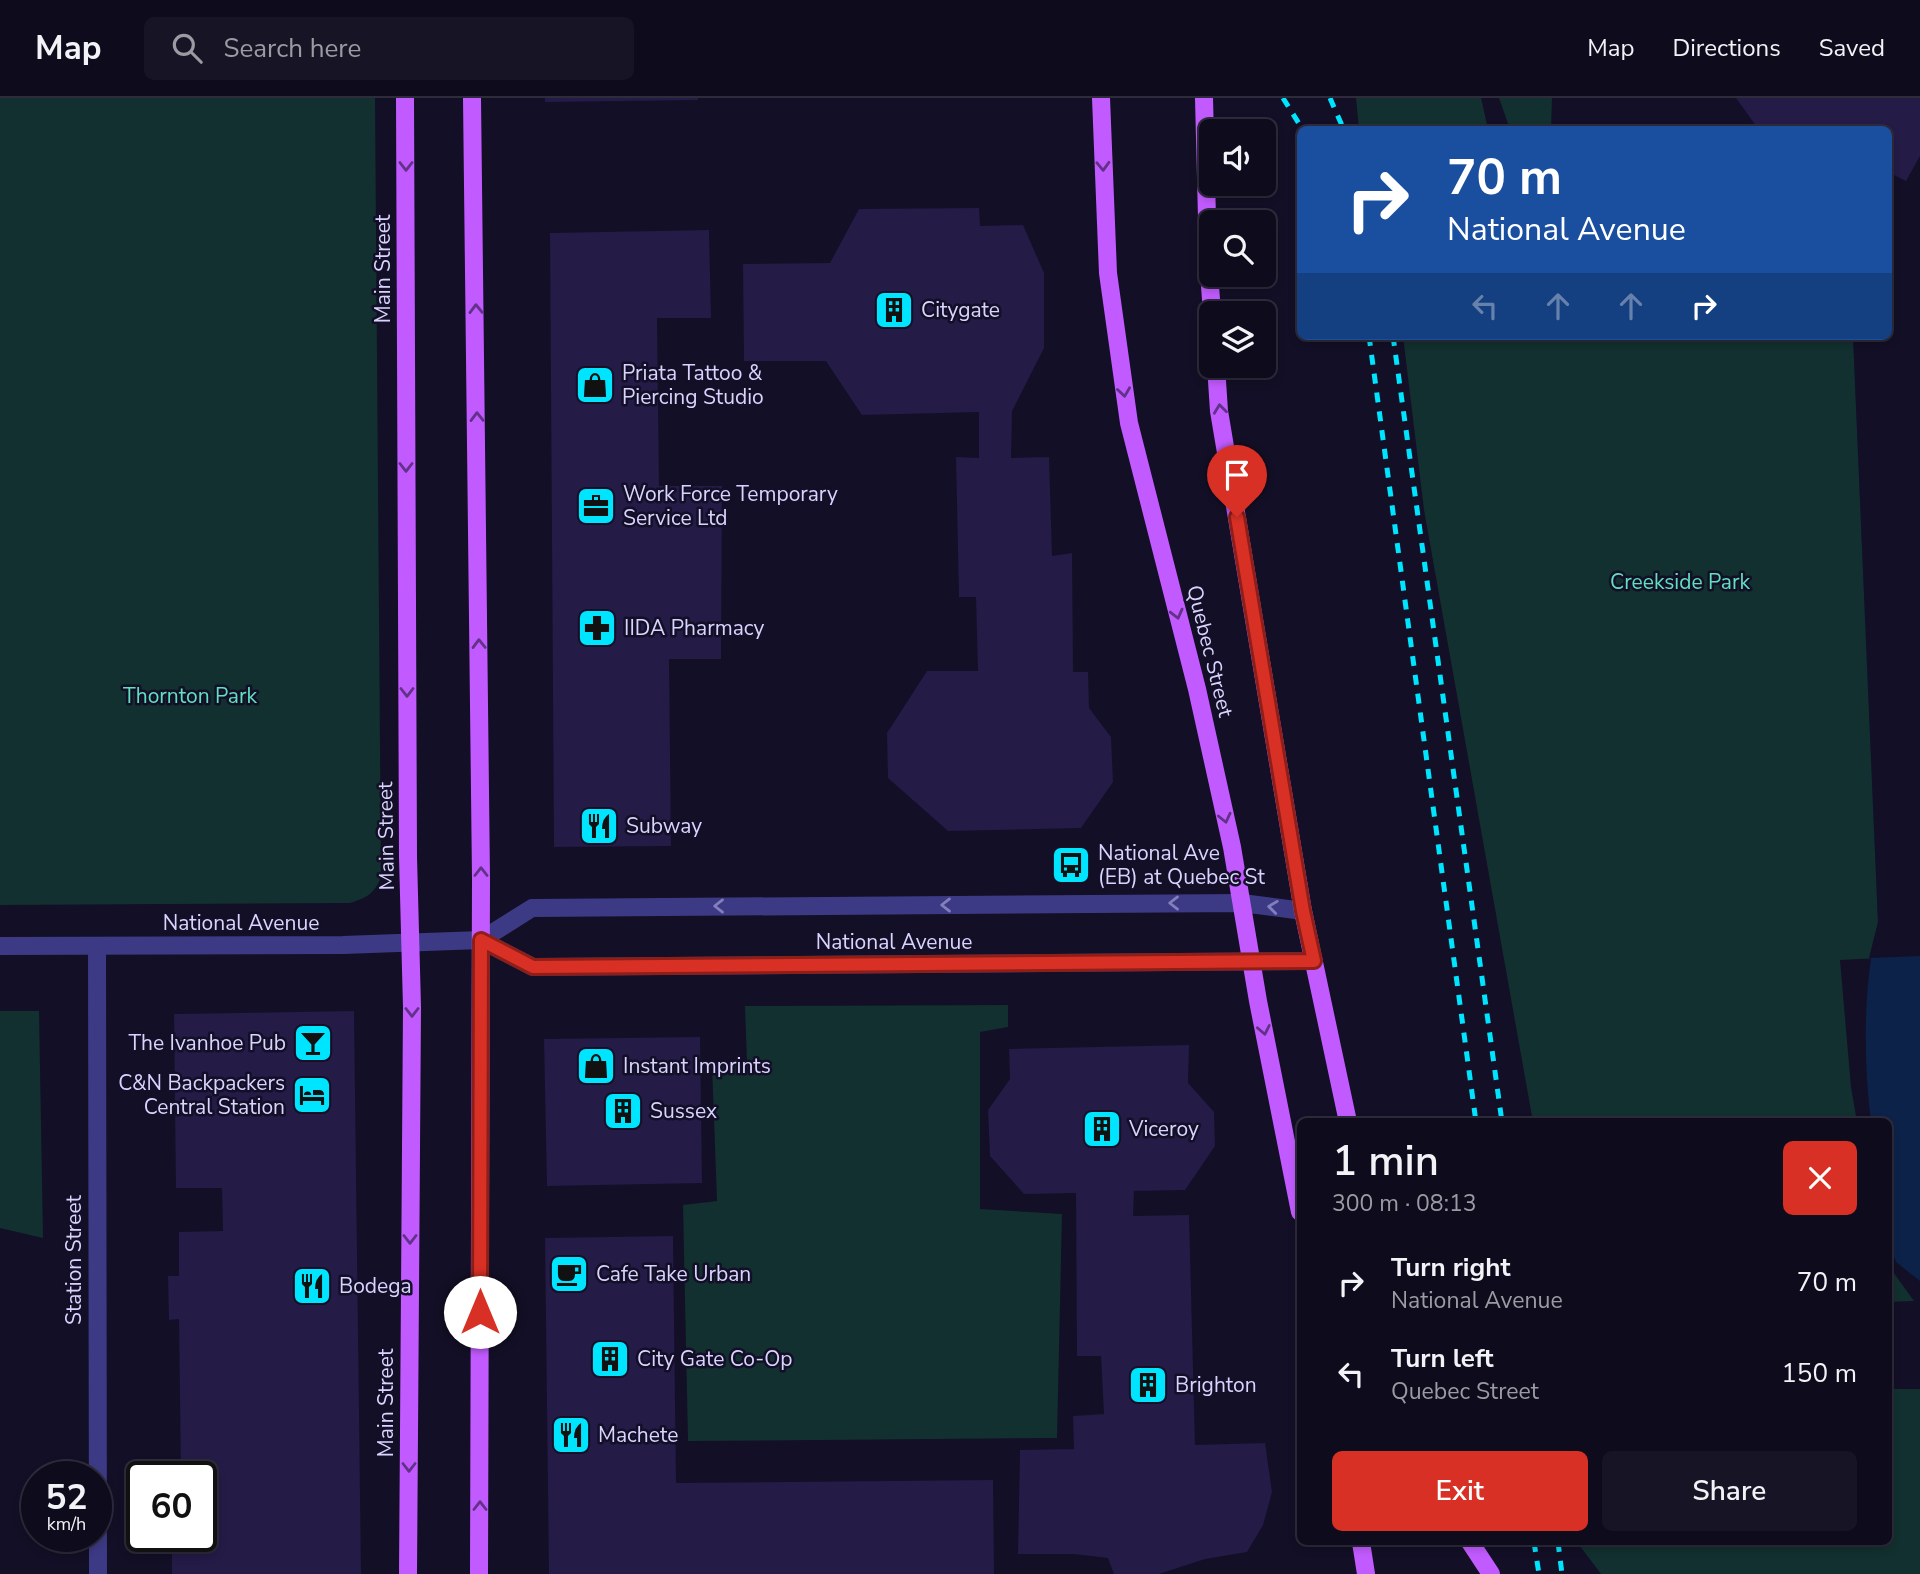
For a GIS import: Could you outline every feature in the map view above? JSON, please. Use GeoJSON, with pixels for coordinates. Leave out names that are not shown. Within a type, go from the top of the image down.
{"type":"FeatureCollection","features":[{"type":"Feature","properties":{"kind":"main road","name":"Main Street"},"geometry":{"type":"LineString","coordinates":[[405,98],[408,857],[411,944],[408,1574]]}},
{"type":"Feature","properties":{"kind":"main road"},"geometry":{"type":"LineString","coordinates":[[472,98],[481,940],[479,1574]]}},
{"type":"Feature","properties":{"kind":"main road","name":"Quebec Street"},"geometry":{"type":"LineString","coordinates":[[1101,98],[1108,274],[1129,423],[1197,689],[1236,863],[1252,963],[1297,1196]]}},
{"type":"Feature","properties":{"kind":"main road"},"geometry":{"type":"LineString","coordinates":[[1204,98],[1211,301]]}},
{"type":"Feature","properties":{"kind":"main road","name":"Quebec Street"},"geometry":{"type":"LineString","coordinates":[[1217,378],[1219,411],[1303,911],[1347,1118]]}},
{"type":"Feature","properties":{"kind":"main road"},"geometry":{"type":"LineString","coordinates":[[1361,1545],[1366,1574]]}},
{"type":"Feature","properties":{"kind":"main road"},"geometry":{"type":"LineString","coordinates":[[1472,1545],[1491,1574]]}},
{"type":"Feature","properties":{"kind":"street","name":"National Avenue"},"geometry":{"type":"LineString","coordinates":[[0,946],[411,944],[481,940],[532,908],[1242,903],[1303,911]]}},
{"type":"Feature","properties":{"kind":"street","name":"National Avenue"},"geometry":{"type":"LineString","coordinates":[[481,940],[533,967],[1314,961]]}},
{"type":"Feature","properties":{"kind":"street","name":"Station Street"},"geometry":{"type":"LineString","coordinates":[[97,946],[99,1574]]}},
{"type":"Feature","properties":{"kind":"green space","name":"Thornton Park"},"geometry":{"type":"Polygon","coordinates":[[[0,98],[375,98],[381,877],[373,891],[361,899],[350,903],[0,905],[0,98]]]}},
{"type":"Feature","properties":{"kind":"green space"},"geometry":{"type":"Polygon","coordinates":[[[1356,98],[1481,98],[1487,126],[1359,126],[1356,98]]]}},
{"type":"Feature","properties":{"kind":"green space"},"geometry":{"type":"Polygon","coordinates":[[[1499,98],[1552,98],[1551,126],[1509,126],[1499,98]]]}},
{"type":"Feature","properties":{"kind":"green space","name":"Creekside Park"},"geometry":{"type":"Polygon","coordinates":[[[1403,340],[1888,340],[1920,956],[1840,960],[1851,1087],[1856,1118],[1532,1118],[1424,510],[1403,340]]]}},
{"type":"Feature","properties":{"kind":"green space"},"geometry":{"type":"Polygon","coordinates":[[[1008,1005],[1008,1027],[980,1032],[980,1209],[1062,1214],[1057,1438],[688,1441],[683,1205],[717,1201],[712,1065],[747,1063],[745,1006],[1008,1005]]]}},
{"type":"Feature","properties":{"kind":"green space"},"geometry":{"type":"Polygon","coordinates":[[[0,1011],[39,1011],[43,1238],[0,1228],[0,1011]]]}},
{"type":"Feature","properties":{"kind":"green space"},"geometry":{"type":"Polygon","coordinates":[[[1892,1271],[1914,1301],[1892,1302],[1892,1271]]]}},
{"type":"Feature","properties":{"kind":"green space"},"geometry":{"type":"Polygon","coordinates":[[[1892,1389],[1920,1389],[1920,1574],[1601,1574],[1579,1545],[1892,1545],[1892,1389]]]}},
{"type":"Feature","properties":{"kind":"water"},"geometry":{"type":"Polygon","coordinates":[[[1920,98],[1920,1281],[1896,1262],[1892,1251],[1892,1118],[1870,1118],[1866,1047],[1869,970],[1878,922],[1853,340],[1892,340],[1892,306],[1920,98]]]}},
{"type":"Feature","properties":{"kind":"pier"},"geometry":{"type":"Polygon","coordinates":[[[1920,98],[1920,956],[1869,958],[1878,922],[1853,340],[1892,340],[1892,126],[1920,98]]]}},
{"type":"Feature","properties":{"kind":"building"},"geometry":{"type":"Polygon","coordinates":[[[545,98],[698,98],[698,100],[545,102],[545,98]]]}},
{"type":"Feature","properties":{"kind":"building"},"geometry":{"type":"Polygon","coordinates":[[[1736,98],[1920,98],[1920,156],[1906,181],[1892,174],[1892,126],[1756,126],[1736,98]]]}},
{"type":"Feature","properties":{"kind":"building"},"geometry":{"type":"Polygon","coordinates":[[[979,208],[980,226],[1023,225],[1044,273],[1044,348],[1012,411],[1011,458],[1049,457],[1052,556],[1072,553],[1073,672],[1088,672],[1089,708],[1111,737],[1113,782],[1081,828],[948,831],[888,778],[887,733],[927,671],[978,671],[976,597],[959,597],[956,457],[979,458],[979,412],[862,415],[826,361],[744,361],[743,264],[830,263],[859,209],[979,208]]]}},
{"type":"Feature","properties":{"kind":"building"},"geometry":{"type":"Polygon","coordinates":[[[709,230],[711,318],[657,318],[659,486],[722,486],[721,659],[669,659],[671,846],[554,847],[550,233],[709,230]]]}},
{"type":"Feature","properties":{"kind":"building"},"geometry":{"type":"Polygon","coordinates":[[[354,1011],[361,1574],[172,1574],[172,1552],[217,1552],[217,1461],[181,1461],[179,1319],[169,1320],[168,1276],[179,1276],[179,1232],[223,1231],[222,1188],[176,1188],[174,1014],[354,1011]]]}},
{"type":"Feature","properties":{"kind":"building","name":"Sussex"},"geometry":{"type":"Polygon","coordinates":[[[700,1037],[702,1183],[547,1186],[544,1039],[700,1037]]]}},
{"type":"Feature","properties":{"kind":"building","name":"Brighton"},"geometry":{"type":"Polygon","coordinates":[[[1189,1045],[1188,1083],[1214,1112],[1215,1146],[1185,1190],[1134,1191],[1133,1216],[1189,1215],[1195,1445],[1265,1443],[1272,1492],[1263,1525],[1247,1552],[1205,1559],[1159,1574],[1114,1574],[1108,1558],[1074,1554],[1018,1554],[1020,1450],[1074,1449],[1073,1416],[1104,1414],[1101,1356],[1077,1356],[1076,1193],[1024,1194],[990,1156],[988,1110],[1010,1079],[1009,1049],[1189,1045]]]}},
{"type":"Feature","properties":{"kind":"building","name":"City Gate Co-Op"},"geometry":{"type":"Polygon","coordinates":[[[673,1236],[676,1483],[993,1480],[994,1574],[549,1574],[545,1238],[673,1236]]]}},
{"type":"Feature","properties":{"kind":"railway"},"geometry":{"type":"LineString","coordinates":[[1283,98],[1300,126]]}},
{"type":"Feature","properties":{"kind":"railway"},"geometry":{"type":"LineString","coordinates":[[1330,98],[1342,126]]}},
{"type":"Feature","properties":{"kind":"railway"},"geometry":{"type":"LineString","coordinates":[[1370,340],[1475,1118]]}},
{"type":"Feature","properties":{"kind":"railway"},"geometry":{"type":"LineString","coordinates":[[1394,340],[1501,1118]]}},
{"type":"Feature","properties":{"kind":"railway"},"geometry":{"type":"LineString","coordinates":[[1534,1545],[1539,1574]]}},
{"type":"Feature","properties":{"kind":"railway"},"geometry":{"type":"LineString","coordinates":[[1558,1545],[1562,1574]]}},
{"type":"Feature","properties":{"kind":"place","name":"Citygate"},"geometry":{"type":"Point","coordinates":[894,310]}},
{"type":"Feature","properties":{"kind":"place","name":"Priata Tattoo & Piercing Studio"},"geometry":{"type":"Point","coordinates":[595,385]}},
{"type":"Feature","properties":{"kind":"place","name":"Work Force Temporary Service Ltd"},"geometry":{"type":"Point","coordinates":[596,506]}},
{"type":"Feature","properties":{"kind":"place","name":"IIDA Pharmacy"},"geometry":{"type":"Point","coordinates":[597,628]}},
{"type":"Feature","properties":{"kind":"place","name":"Subway"},"geometry":{"type":"Point","coordinates":[599,826]}},
{"type":"Feature","properties":{"kind":"place","name":"National Ave (EB) at Quebec St"},"geometry":{"type":"Point","coordinates":[1071,865]}},
{"type":"Feature","properties":{"kind":"place","name":"The Ivanhoe Pub"},"geometry":{"type":"Point","coordinates":[313,1043]}},
{"type":"Feature","properties":{"kind":"place","name":"Instant Imprints"},"geometry":{"type":"Point","coordinates":[596,1066]}},
{"type":"Feature","properties":{"kind":"place","name":"C&N Backpackers Central Station"},"geometry":{"type":"Point","coordinates":[312,1095]}},
{"type":"Feature","properties":{"kind":"place","name":"Sussex"},"geometry":{"type":"Point","coordinates":[623,1111]}},
{"type":"Feature","properties":{"kind":"place","name":"Viceroy"},"geometry":{"type":"Point","coordinates":[1102,1129]}},
{"type":"Feature","properties":{"kind":"place","name":"Cafe Take Urban"},"geometry":{"type":"Point","coordinates":[569,1274]}},
{"type":"Feature","properties":{"kind":"place","name":"Bodega"},"geometry":{"type":"Point","coordinates":[312,1286]}},
{"type":"Feature","properties":{"kind":"place","name":"City Gate Co-Op"},"geometry":{"type":"Point","coordinates":[610,1359]}},
{"type":"Feature","properties":{"kind":"place","name":"Brighton"},"geometry":{"type":"Point","coordinates":[1148,1385]}},
{"type":"Feature","properties":{"kind":"place","name":"Machete"},"geometry":{"type":"Point","coordinates":[571,1435]}},
{"type":"Feature","properties":{"kind":"route"},"geometry":{"type":"LineString","coordinates":[[480,1312],[481,940],[533,967],[1314,961],[1303,911],[1237,517]]}}]}
